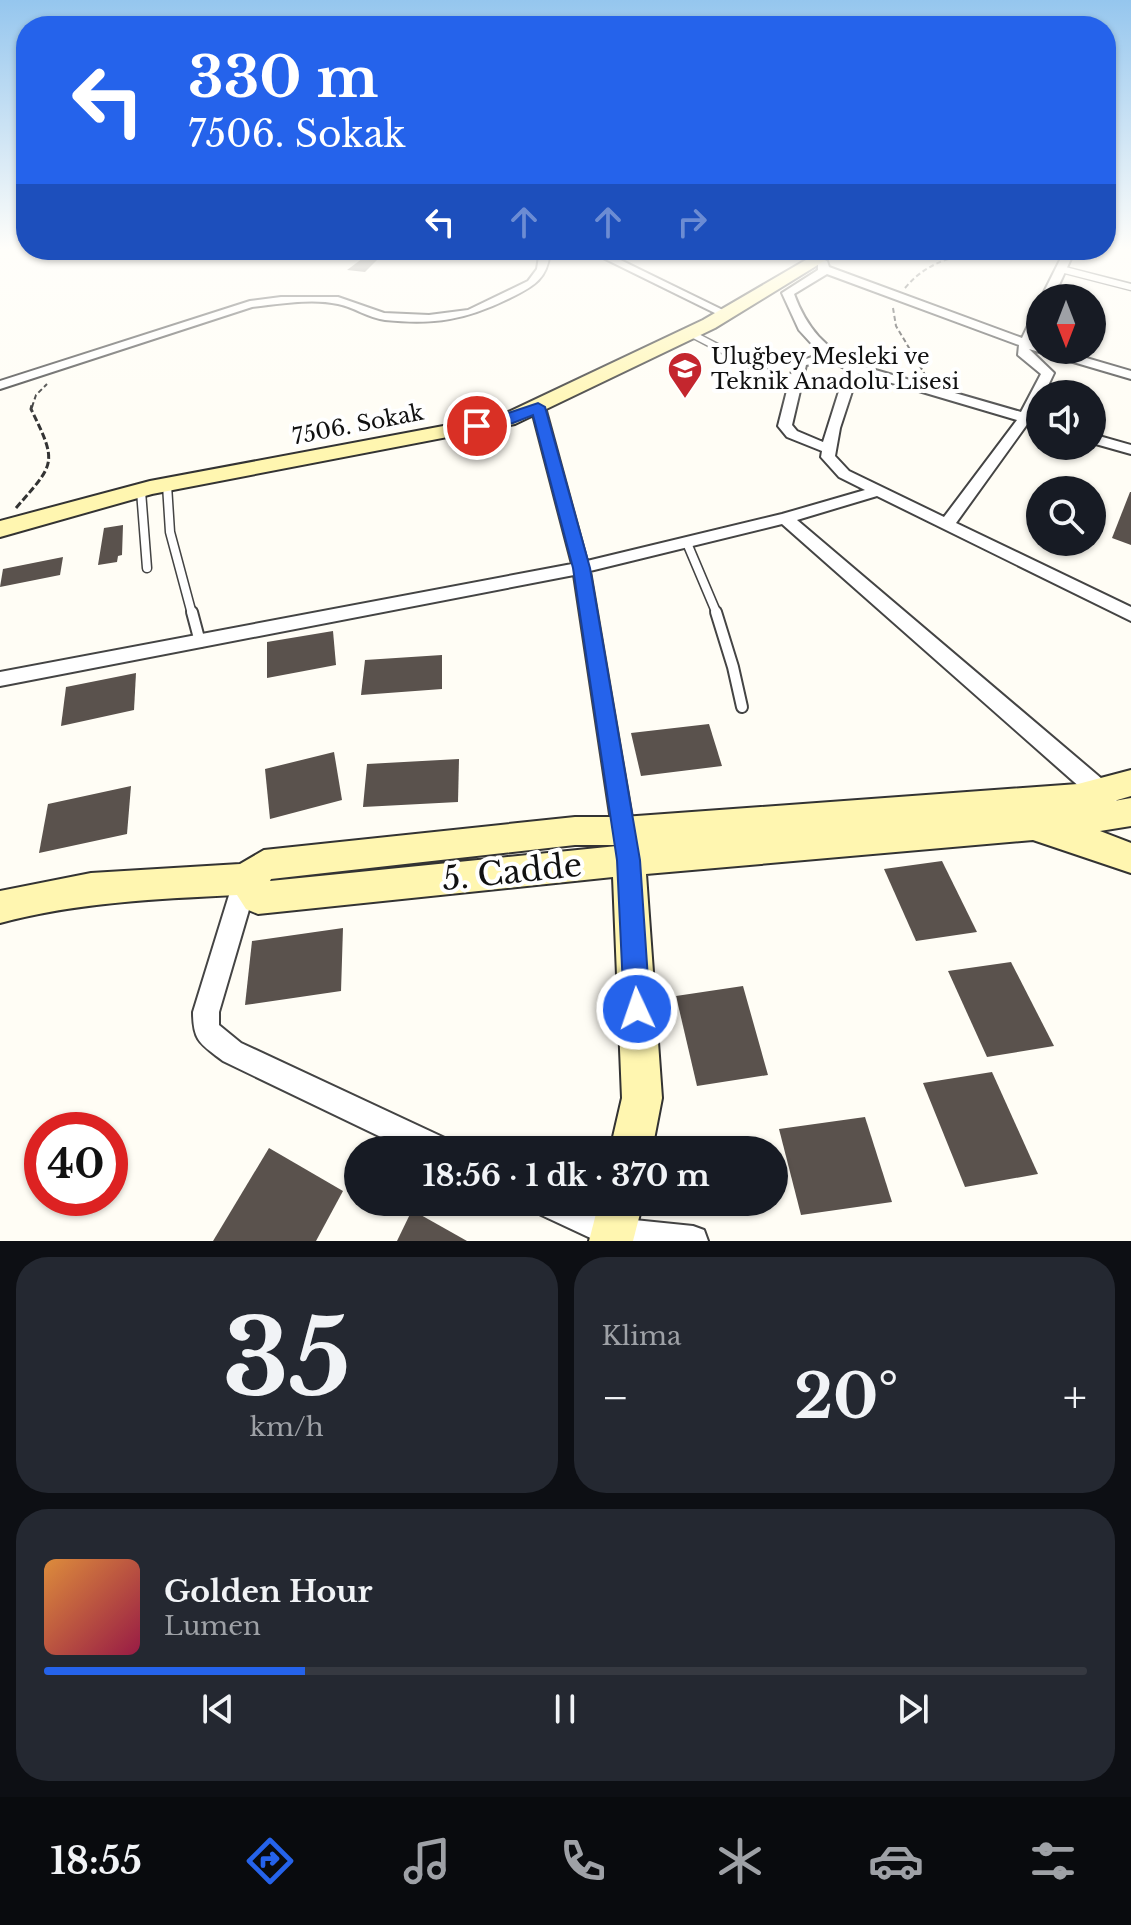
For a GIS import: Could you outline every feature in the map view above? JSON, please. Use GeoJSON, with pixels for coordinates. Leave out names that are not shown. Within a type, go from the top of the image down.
{"type":"FeatureCollection","features":[{"type":"Feature","properties":{"kind":"street"},"geometry":{"type":"LineString","coordinates":[[0,385],[244,306]]}},
{"type":"Feature","properties":{"kind":"street"},"geometry":{"type":"LineString","coordinates":[[353,306],[371,313],[429,319],[471,313],[485,306]]}},
{"type":"Feature","properties":{"kind":"street"},"geometry":{"type":"LineString","coordinates":[[708,306],[725,314]]}},
{"type":"Feature","properties":{"kind":"street","name":"7506. Sokak"},"geometry":{"type":"LineString","coordinates":[[5,522],[167,485],[508,420],[740,306]]}},
{"type":"Feature","properties":{"kind":"street"},"geometry":{"type":"LineString","coordinates":[[794,306],[813,344],[853,368],[1026,418]]}},
{"type":"Feature","properties":{"kind":"street"},"geometry":{"type":"LineString","coordinates":[[934,306],[1025,344],[1022,352],[1048,373],[1046,380]]}},
{"type":"Feature","properties":{"kind":"street"},"geometry":{"type":"LineString","coordinates":[[829,356],[800,363],[786,429],[829,449]]}},
{"type":"Feature","properties":{"kind":"street"},"geometry":{"type":"LineString","coordinates":[[1093,364],[1131,375]]}},
{"type":"Feature","properties":{"kind":"street"},"geometry":{"type":"LineString","coordinates":[[853,368],[828,457],[844,474],[1131,615]]}},
{"type":"Feature","properties":{"kind":"street"},"geometry":{"type":"LineString","coordinates":[[538,407],[581,568],[626,845],[642,1098],[634,1136]]}},
{"type":"Feature","properties":{"kind":"street"},"geometry":{"type":"LineString","coordinates":[[946,525],[1026,428]]}},
{"type":"Feature","properties":{"kind":"street"},"geometry":{"type":"LineString","coordinates":[[1106,442],[1131,450]]}},
{"type":"Feature","properties":{"kind":"street"},"geometry":{"type":"LineString","coordinates":[[0,679],[581,568],[785,518],[876,492]]}},
{"type":"Feature","properties":{"kind":"street"},"geometry":{"type":"LineString","coordinates":[[785,518],[1125,807]]}},
{"type":"Feature","properties":{"kind":"street"},"geometry":{"type":"LineString","coordinates":[[626,845],[1078,797],[1125,807]]}},
{"type":"Feature","properties":{"kind":"street","name":"5. Cadde"},"geometry":{"type":"LineString","coordinates":[[246,879],[258,898],[626,845],[1026,827],[1125,807]]}},
{"type":"Feature","properties":{"kind":"street"},"geometry":{"type":"LineString","coordinates":[[1026,827],[1096,844],[1131,858]]}},
{"type":"Feature","properties":{"kind":"street"},"geometry":{"type":"LineString","coordinates":[[0,907],[26,899],[147,884],[246,879],[206,1012],[206,1031],[232,1052],[409,1136]]}},
{"type":"Feature","properties":{"kind":"street"},"geometry":{"type":"LineString","coordinates":[[589,1216],[615,1225],[693,1241]]}},
{"type":"Feature","properties":{"kind":"lane"},"geometry":{"type":"LineString","coordinates":[[690,333],[733,355],[754,361],[794,387]]}},
{"type":"Feature","properties":{"kind":"lane"},"geometry":{"type":"LineString","coordinates":[[167,485],[170,532],[200,642]]}},
{"type":"Feature","properties":{"kind":"lane"},"geometry":{"type":"LineString","coordinates":[[141,491],[147,568]]}},
{"type":"Feature","properties":{"kind":"lane"},"geometry":{"type":"LineString","coordinates":[[687,543],[722,637],[742,707]]}},
{"type":"Feature","properties":{"kind":"path"},"geometry":{"type":"LineString","coordinates":[[5,522],[50,469],[52,453],[31,409],[36,395],[73,360]]}},
{"type":"Feature","properties":{"kind":"building"},"geometry":{"type":"Polygon","coordinates":[[[1131,492],[1131,545],[1112,538],[1131,492]]]}},
{"type":"Feature","properties":{"kind":"building"},"geometry":{"type":"Polygon","coordinates":[[[123,525],[122,555],[118,556],[117,562],[98,565],[104,528],[123,525]]]}},
{"type":"Feature","properties":{"kind":"building"},"geometry":{"type":"Polygon","coordinates":[[[63,557],[60,575],[0,587],[3,569],[63,557]]]}},
{"type":"Feature","properties":{"kind":"building"},"geometry":{"type":"Polygon","coordinates":[[[333,631],[336,665],[267,678],[267,642],[333,631]]]}},
{"type":"Feature","properties":{"kind":"building"},"geometry":{"type":"Polygon","coordinates":[[[442,655],[442,689],[361,695],[365,660],[442,655]]]}},
{"type":"Feature","properties":{"kind":"building"},"geometry":{"type":"Polygon","coordinates":[[[136,673],[134,710],[61,726],[66,687],[136,673]]]}},
{"type":"Feature","properties":{"kind":"building"},"geometry":{"type":"Polygon","coordinates":[[[709,724],[722,766],[641,776],[631,733],[709,724]]]}},
{"type":"Feature","properties":{"kind":"building"},"geometry":{"type":"Polygon","coordinates":[[[334,752],[342,800],[270,819],[265,769],[334,752]]]}},
{"type":"Feature","properties":{"kind":"building"},"geometry":{"type":"Polygon","coordinates":[[[459,759],[458,802],[363,807],[367,764],[459,759]]]}},
{"type":"Feature","properties":{"kind":"building"},"geometry":{"type":"Polygon","coordinates":[[[131,786],[127,834],[39,853],[48,804],[131,786]]]}},
{"type":"Feature","properties":{"kind":"building"},"geometry":{"type":"Polygon","coordinates":[[[942,861],[977,932],[916,941],[884,869],[942,861]]]}},
{"type":"Feature","properties":{"kind":"building"},"geometry":{"type":"Polygon","coordinates":[[[343,928],[341,991],[245,1005],[252,941],[343,928]]]}},
{"type":"Feature","properties":{"kind":"building"},"geometry":{"type":"Polygon","coordinates":[[[1011,962],[1054,1046],[987,1057],[948,971],[1011,962]]]}},
{"type":"Feature","properties":{"kind":"building"},"geometry":{"type":"Polygon","coordinates":[[[743,986],[768,1075],[697,1086],[676,996],[743,986]]]}},
{"type":"Feature","properties":{"kind":"building"},"geometry":{"type":"Polygon","coordinates":[[[992,1072],[1038,1174],[965,1187],[923,1083],[992,1072]]]}},
{"type":"Feature","properties":{"kind":"building"},"geometry":{"type":"Polygon","coordinates":[[[865,1117],[892,1202],[801,1215],[788,1164],[788,1136],[781,1136],[779,1129],[865,1117]]]}},
{"type":"Feature","properties":{"kind":"building"},"geometry":{"type":"Polygon","coordinates":[[[269,1148],[343,1191],[316,1241],[213,1241],[269,1148]]]}},
{"type":"Feature","properties":{"kind":"building"},"geometry":{"type":"Polygon","coordinates":[[[409,1216],[423,1216],[467,1241],[397,1241],[409,1216]]]}},
{"type":"Feature","properties":{"kind":"place","name":"Uluğbey Mesleki ve Teknik Anadolu Lisesi"},"geometry":{"type":"Point","coordinates":[685,400]}},
{"type":"Feature","properties":{"kind":"route"},"geometry":{"type":"LineString","coordinates":[[477,426],[508,420],[538,407],[557,476],[581,568],[629,860],[637,1009]]}}]}
